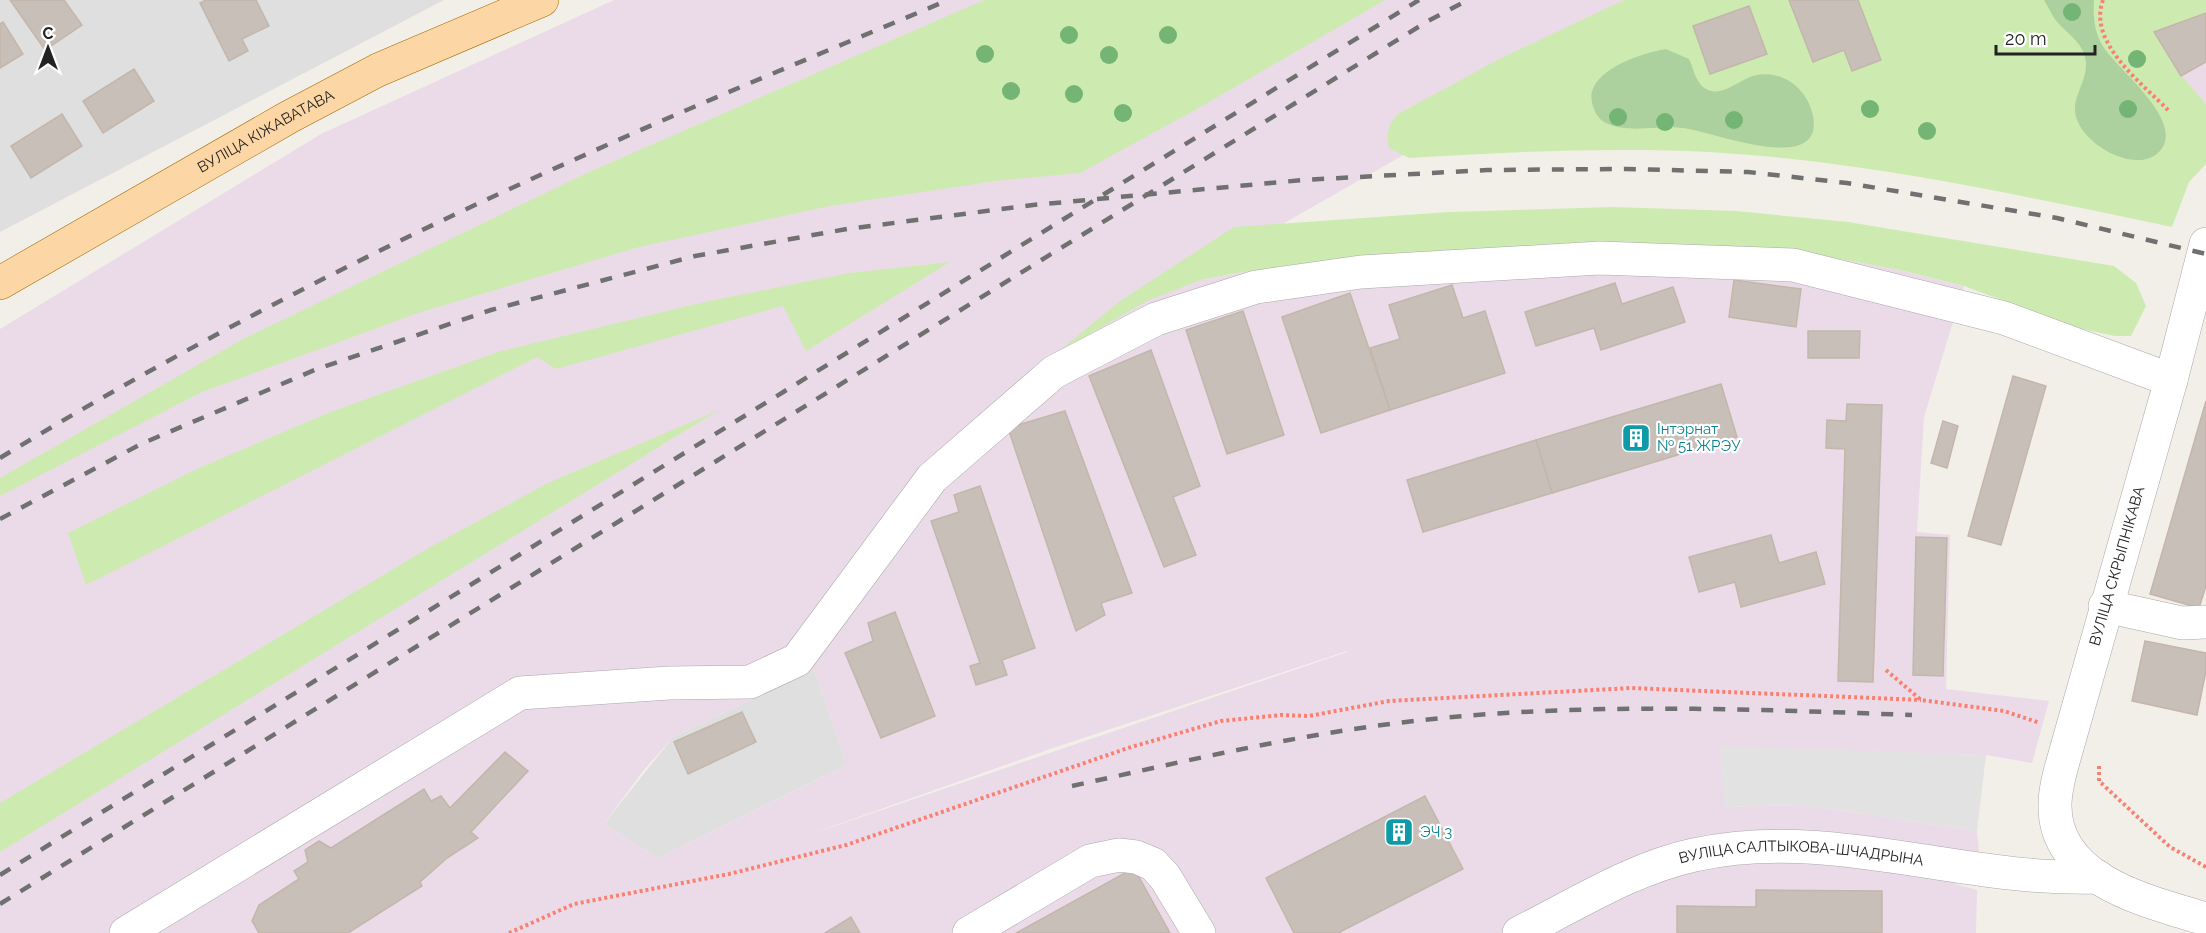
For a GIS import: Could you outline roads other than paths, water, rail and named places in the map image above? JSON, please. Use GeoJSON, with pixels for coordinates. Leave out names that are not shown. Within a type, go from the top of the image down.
{"type":"FeatureCollection","features":[{"type":"Feature","properties":{"kind":"main road","name":"ВУЛІЦА КІЖАВАТАВА"},"geometry":{"type":"LineString","coordinates":[[0,283],[289,117],[378,70],[542,0]]}},
{"type":"Feature","properties":{"kind":"street","name":"ВУЛІЦА СКРЫПНІКАВА"},"geometry":{"type":"LineString","coordinates":[[2206,244],[2171,380],[2105,606],[2057,784],[2055,807],[2058,827],[2067,845],[2098,877],[2116,889],[2140,899],[2206,919]]}},
{"type":"Feature","properties":{"kind":"street"},"geometry":{"type":"LineString","coordinates":[[126,933],[520,693],[669,683],[750,682],[797,660],[932,478],[1054,372],[1156,320],[1256,287],[1361,272],[1600,258],[1793,265],[2004,318],[2171,380]]}},
{"type":"Feature","properties":{"kind":"street"},"geometry":{"type":"LineString","coordinates":[[2105,606],[2182,622],[2206,622]]}},
{"type":"Feature","properties":{"kind":"street","name":"ВУЛІЦА САЛТЫКОВА-ШЧАДРЫНА"},"geometry":{"type":"LineString","coordinates":[[1519,933],[1646,871],[1692,855],[1734,848],[1779,844],[1824,846],[2054,879],[2098,877]]}},
{"type":"Feature","properties":{"kind":"street"},"geometry":{"type":"LineString","coordinates":[[969,933],[1090,861],[1119,855],[1136,857],[1153,864],[1170,885],[1199,933]]}},
{"type":"Feature","properties":{"kind":"railway"},"geometry":{"type":"LineString","coordinates":[[0,458],[215,335],[437,223],[677,114],[948,0]]}},
{"type":"Feature","properties":{"kind":"railway"},"geometry":{"type":"LineString","coordinates":[[0,875],[1419,0]]}},
{"type":"Feature","properties":{"kind":"railway"},"geometry":{"type":"LineString","coordinates":[[0,904],[1428,21],[1468,0]]}},
{"type":"Feature","properties":{"kind":"railway"},"geometry":{"type":"LineString","coordinates":[[0,519],[141,444],[317,369],[491,310],[695,256],[847,229],[1033,205],[1303,180],[1487,170],[1627,169],[1748,172],[1847,183],[2057,218],[2206,254]]}},
{"type":"Feature","properties":{"kind":"railway"},"geometry":{"type":"LineString","coordinates":[[1072,786],[1328,733],[1476,715],[1601,709],[1912,715]]}},
{"type":"Feature","properties":{"kind":"place","name":"Інтэрнат № 51 ЖРЭУ"},"geometry":{"type":"Point","coordinates":[1636,438]}},
{"type":"Feature","properties":{"kind":"place","name":"ЭЧ 3"},"geometry":{"type":"Point","coordinates":[1399,832]}}]}
